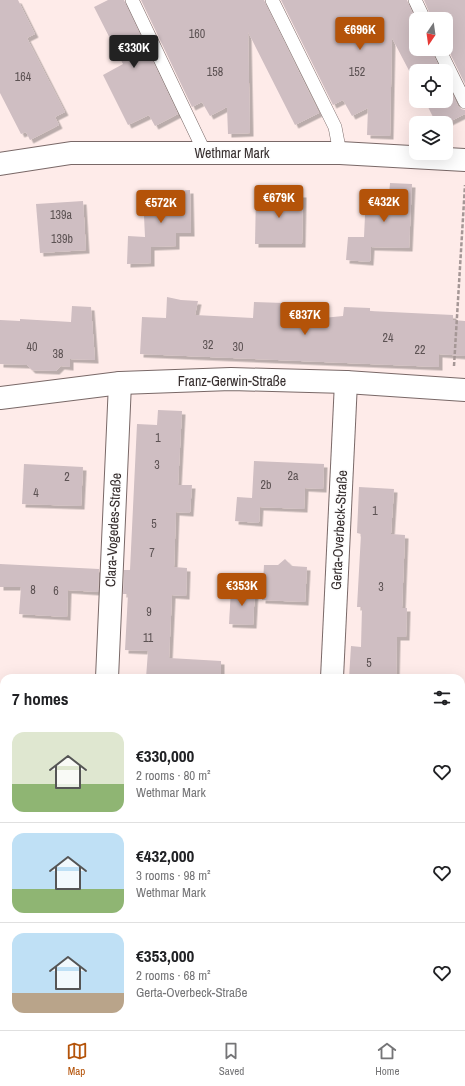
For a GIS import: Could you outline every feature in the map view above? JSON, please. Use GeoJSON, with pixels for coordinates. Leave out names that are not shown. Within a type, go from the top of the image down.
{"type":"FeatureCollection","features":[{"type":"Feature","properties":{"kind":"street","name":"Wethmar Mark"},"geometry":{"type":"LineString","coordinates":[[0,164],[71,153],[340,153],[465,160]]}},
{"type":"Feature","properties":{"kind":"street","name":"Franz-Gerwin-Straße"},"geometry":{"type":"LineString","coordinates":[[0,398],[120,383],[231,379],[346,382],[459,390]]}},
{"type":"Feature","properties":{"kind":"street","name":"Gerta-Overbeck-Straße"},"geometry":{"type":"LineString","coordinates":[[332,674],[346,382]]}},
{"type":"Feature","properties":{"kind":"street","name":"Clara-Vogedes-Straße"},"geometry":{"type":"LineString","coordinates":[[107,674],[120,383]]}},
{"type":"Feature","properties":{"kind":"lane"},"geometry":{"type":"LineString","coordinates":[[132,0],[205,153]]}},
{"type":"Feature","properties":{"kind":"lane"},"geometry":{"type":"LineString","coordinates":[[272,0],[335,127],[340,153]]}},
{"type":"Feature","properties":{"kind":"lane"},"geometry":{"type":"LineString","coordinates":[[415,0],[421,12]]}},
{"type":"Feature","properties":{"kind":"lane"},"geometry":{"type":"LineString","coordinates":[[442,56],[465,102]]}},
{"type":"Feature","properties":{"kind":"path"},"geometry":{"type":"LineString","coordinates":[[459,390],[465,180]]}},
{"type":"Feature","properties":{"kind":"building"},"geometry":{"type":"Polygon","coordinates":[[[0,0],[18,0],[35,34],[27,38],[65,112],[55,117],[59,125],[30,140],[26,132],[21,134],[0,93],[0,0]]]}},
{"type":"Feature","properties":{"kind":"building"},"geometry":{"type":"Polygon","coordinates":[[[108,0],[124,0],[178,114],[155,126],[149,115],[128,125],[103,75],[123,64],[94,7],[108,0]]]}},
{"type":"Feature","properties":{"kind":"building"},"geometry":{"type":"Polygon","coordinates":[[[141,0],[264,0],[319,113],[295,125],[248,32],[250,133],[228,134],[227,107],[210,116],[202,102],[192,107],[141,0]]]}},
{"type":"Feature","properties":{"kind":"building"},"geometry":{"type":"Polygon","coordinates":[[[281,0],[407,0],[412,12],[409,12],[409,56],[434,56],[438,64],[409,64],[409,71],[392,38],[390,136],[367,135],[368,108],[352,116],[343,100],[333,105],[281,0]]]}},
{"type":"Feature","properties":{"kind":"building"},"geometry":{"type":"Polygon","coordinates":[[[424,0],[465,0],[465,84],[451,56],[453,56],[453,12],[429,12],[424,0]]]}},
{"type":"Feature","properties":{"kind":"building"},"geometry":{"type":"Polygon","coordinates":[[[453,96],[458,106],[465,110],[465,114],[453,120],[453,116],[432,116],[428,108],[453,108],[453,96]]]}},
{"type":"Feature","properties":{"kind":"building"},"geometry":{"type":"Polygon","coordinates":[[[390,183],[412,184],[409,248],[371,247],[370,262],[346,260],[348,237],[364,237],[366,193],[389,195],[390,183]]]}},
{"type":"Feature","properties":{"kind":"building"},"geometry":{"type":"Polygon","coordinates":[[[190,190],[191,233],[176,233],[176,246],[151,247],[151,263],[127,264],[128,236],[145,237],[144,216],[148,216],[147,192],[190,190]]]}},
{"type":"Feature","properties":{"kind":"building"},"geometry":{"type":"Polygon","coordinates":[[[256,193],[303,194],[302,244],[255,244],[256,193]]]}},
{"type":"Feature","properties":{"kind":"building"},"geometry":{"type":"Polygon","coordinates":[[[83,201],[86,250],[40,253],[36,204],[83,201]]]}},
{"type":"Feature","properties":{"kind":"building"},"geometry":{"type":"Polygon","coordinates":[[[167,297],[198,301],[195,315],[253,318],[254,302],[284,303],[284,312],[313,319],[343,316],[344,307],[370,308],[370,311],[453,315],[453,320],[465,321],[465,356],[439,354],[439,367],[140,354],[142,317],[166,318],[167,297]]]}},
{"type":"Feature","properties":{"kind":"building"},"geometry":{"type":"Polygon","coordinates":[[[72,306],[91,307],[95,360],[70,359],[70,367],[61,366],[56,371],[32,370],[27,365],[0,364],[0,320],[20,321],[20,319],[71,322],[72,306]]]}},
{"type":"Feature","properties":{"kind":"building"},"geometry":{"type":"Polygon","coordinates":[[[158,410],[182,411],[178,485],[192,485],[190,513],[176,512],[174,567],[187,568],[186,596],[172,595],[169,658],[221,661],[221,674],[146,674],[148,651],[125,650],[128,594],[123,594],[124,570],[130,570],[137,424],[157,425],[158,410]]]}},
{"type":"Feature","properties":{"kind":"building"},"geometry":{"type":"Polygon","coordinates":[[[254,461],[324,464],[323,489],[305,488],[304,509],[260,507],[259,523],[235,521],[237,497],[252,498],[254,461]]]}},
{"type":"Feature","properties":{"kind":"building"},"geometry":{"type":"Polygon","coordinates":[[[24,464],[83,467],[81,506],[22,504],[24,464]]]}},
{"type":"Feature","properties":{"kind":"building"},"geometry":{"type":"Polygon","coordinates":[[[359,487],[394,489],[391,534],[405,535],[402,608],[407,608],[406,637],[397,637],[396,674],[349,674],[351,646],[361,647],[362,607],[357,607],[361,534],[357,533],[359,487]]]}},
{"type":"Feature","properties":{"kind":"building"},"geometry":{"type":"Polygon","coordinates":[[[285,559],[292,566],[307,567],[305,602],[262,600],[264,565],[278,565],[285,559]]]}},
{"type":"Feature","properties":{"kind":"building"},"geometry":{"type":"Polygon","coordinates":[[[0,564],[99,569],[98,592],[68,590],[67,617],[19,614],[21,587],[0,587],[0,564]]]}},
{"type":"Feature","properties":{"kind":"building"},"geometry":{"type":"Polygon","coordinates":[[[231,589],[255,590],[253,625],[229,624],[231,589]]]}}]}
